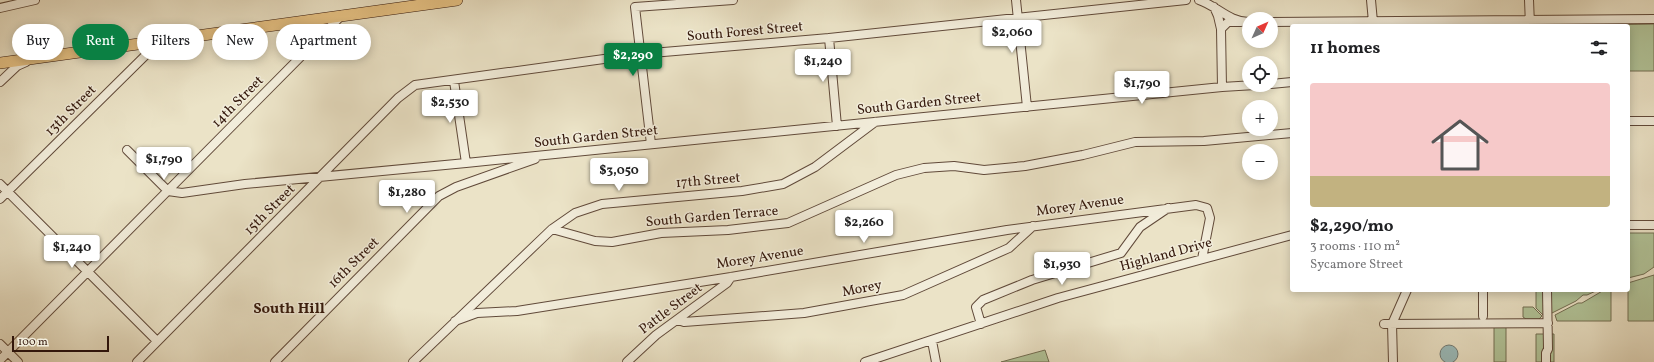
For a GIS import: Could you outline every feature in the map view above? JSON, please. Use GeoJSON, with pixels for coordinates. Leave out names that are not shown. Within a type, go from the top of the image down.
{"type":"FeatureCollection","features":[{"type":"Feature","properties":{"kind":"main road"},"geometry":{"type":"LineString","coordinates":[[204,34],[457,0]]}},
{"type":"Feature","properties":{"kind":"main road"},"geometry":{"type":"LineString","coordinates":[[64,54],[137,43]]}},
{"type":"Feature","properties":{"kind":"main road"},"geometry":{"type":"LineString","coordinates":[[0,63],[20,60]]}},
{"type":"Feature","properties":{"kind":"street"},"geometry":{"type":"LineString","coordinates":[[0,8],[35,0]]}},
{"type":"Feature","properties":{"kind":"street"},"geometry":{"type":"LineString","coordinates":[[651,144],[635,7],[733,0]]}},
{"type":"Feature","properties":{"kind":"street"},"geometry":{"type":"LineString","coordinates":[[1016,0],[1027,107]]}},
{"type":"Feature","properties":{"kind":"street","name":"South Forest Street"},"geometry":{"type":"LineString","coordinates":[[427,84],[640,54],[829,38],[1018,17],[1111,4],[1186,0]]}},
{"type":"Feature","properties":{"kind":"street"},"geometry":{"type":"LineString","coordinates":[[1199,0],[1213,6],[1231,18],[1242,21]]}},
{"type":"Feature","properties":{"kind":"street"},"geometry":{"type":"LineString","coordinates":[[1371,0],[1373,22]]}},
{"type":"Feature","properties":{"kind":"street"},"geometry":{"type":"LineString","coordinates":[[1529,0],[1530,23]]}},
{"type":"Feature","properties":{"kind":"street"},"geometry":{"type":"LineString","coordinates":[[1213,6],[1218,16],[1221,29],[1222,86]]}},
{"type":"Feature","properties":{"kind":"street","name":"14th Street"},"geometry":{"type":"LineString","coordinates":[[0,360],[342,15]]}},
{"type":"Feature","properties":{"kind":"street"},"geometry":{"type":"LineString","coordinates":[[1278,22],[1530,23],[1654,19]]}},
{"type":"Feature","properties":{"kind":"street"},"geometry":{"type":"LineString","coordinates":[[1221,29],[1228,22],[1242,22]]}},
{"type":"Feature","properties":{"kind":"street"},"geometry":{"type":"LineString","coordinates":[[829,38],[837,126]]}},
{"type":"Feature","properties":{"kind":"street"},"geometry":{"type":"LineString","coordinates":[[0,82],[17,66],[30,60]]}},
{"type":"Feature","properties":{"kind":"street","name":"13th Street"},"geometry":{"type":"LineString","coordinates":[[0,199],[141,60]]}},
{"type":"Feature","properties":{"kind":"street"},"geometry":{"type":"LineString","coordinates":[[454,81],[466,163]]}},
{"type":"Feature","properties":{"kind":"street"},"geometry":{"type":"LineString","coordinates":[[1278,83],[1290,82]]}},
{"type":"Feature","properties":{"kind":"street","name":"15th Street"},"geometry":{"type":"LineString","coordinates":[[137,362],[398,98],[415,86],[427,84]]}},
{"type":"Feature","properties":{"kind":"street","name":"South Garden Street"},"geometry":{"type":"LineString","coordinates":[[168,191],[182,193],[245,184],[322,176],[547,155],[1222,86],[1242,85]]}},
{"type":"Feature","properties":{"kind":"street","name":"17th Street"},"geometry":{"type":"LineString","coordinates":[[413,362],[552,229],[575,213],[602,204],[742,191],[783,184],[815,167],[878,120]]}},
{"type":"Feature","properties":{"kind":"street"},"geometry":{"type":"LineString","coordinates":[[1630,121],[1654,121]]}},
{"type":"Feature","properties":{"kind":"street","name":"South Garden Terrace"},"geometry":{"type":"LineString","coordinates":[[552,229],[594,241],[612,242],[661,233],[728,230],[788,223],[896,175],[924,168],[954,166],[984,170],[1034,164],[1083,155],[1135,142],[1204,141],[1290,133]]}},
{"type":"Feature","properties":{"kind":"street"},"geometry":{"type":"LineString","coordinates":[[127,150],[168,191]]}},
{"type":"Feature","properties":{"kind":"street","name":"16th Street"},"geometry":{"type":"LineString","coordinates":[[274,362],[439,196],[456,187],[547,155]]}},
{"type":"Feature","properties":{"kind":"street"},"geometry":{"type":"LineString","coordinates":[[0,184],[157,341]]}},
{"type":"Feature","properties":{"kind":"street","name":"Morey Avenue"},"geometry":{"type":"LineString","coordinates":[[455,321],[477,313],[517,311],[624,292],[731,277],[1034,226],[1170,207],[1196,205],[1207,208],[1210,218],[1202,259]]}},
{"type":"Feature","properties":{"kind":"street"},"geometry":{"type":"LineString","coordinates":[[981,324],[976,306],[983,300],[1032,280],[1121,253],[1140,227],[1170,207]]}},
{"type":"Feature","properties":{"kind":"street"},"geometry":{"type":"LineString","coordinates":[[1630,225],[1654,225]]}},
{"type":"Feature","properties":{"kind":"street","name":"Morey"},"geometry":{"type":"LineString","coordinates":[[678,320],[684,322],[735,319],[797,313],[841,307],[903,295],[1009,248],[1034,226]]}},
{"type":"Feature","properties":{"kind":"street","name":"Highland Drive"},"geometry":{"type":"LineString","coordinates":[[865,362],[1058,298],[1290,236]]}},
{"type":"Feature","properties":{"kind":"street","name":"Pattle Street"},"geometry":{"type":"LineString","coordinates":[[627,362],[656,335],[727,283],[731,277]]}},
{"type":"Feature","properties":{"kind":"street"},"geometry":{"type":"LineString","coordinates":[[1393,362],[1388,324],[1406,292]]}},
{"type":"Feature","properties":{"kind":"street"},"geometry":{"type":"LineString","coordinates":[[1483,292],[1483,316]]}},
{"type":"Feature","properties":{"kind":"street"},"geometry":{"type":"LineString","coordinates":[[1546,362],[1548,323],[1547,292]]}},
{"type":"Feature","properties":{"kind":"street"},"geometry":{"type":"LineString","coordinates":[[1388,324],[1548,323]]}},
{"type":"Feature","properties":{"kind":"street"},"geometry":{"type":"LineString","coordinates":[[932,341],[936,362]]}},
{"type":"Feature","properties":{"kind":"street"},"geometry":{"type":"LineString","coordinates":[[0,344],[18,362]]}},
{"type":"Feature","properties":{"kind":"green space"},"geometry":{"type":"Polygon","coordinates":[[[1630,24],[1654,24],[1654,71],[1630,71],[1630,24]]]}},
{"type":"Feature","properties":{"kind":"green space"},"geometry":{"type":"Polygon","coordinates":[[[1630,233],[1654,233],[1654,267],[1644,274],[1630,278],[1630,233]]]}},
{"type":"Feature","properties":{"kind":"green space"},"geometry":{"type":"Polygon","coordinates":[[[1654,275],[1654,321],[1628,321],[1628,292],[1630,292],[1630,282],[1654,275]]]}},
{"type":"Feature","properties":{"kind":"green space"},"geometry":{"type":"Polygon","coordinates":[[[1536,292],[1546,292],[1545,313],[1543,315],[1536,308],[1536,292]]]}},
{"type":"Feature","properties":{"kind":"green space"},"geometry":{"type":"Polygon","coordinates":[[[1550,292],[1594,292],[1583,295],[1576,301],[1550,314],[1550,292]]]}},
{"type":"Feature","properties":{"kind":"green space"},"geometry":{"type":"Polygon","coordinates":[[[1601,292],[1611,292],[1611,321],[1557,321],[1555,315],[1578,303],[1582,303],[1601,292]]]}},
{"type":"Feature","properties":{"kind":"green space"},"geometry":{"type":"Polygon","coordinates":[[[1523,307],[1533,307],[1542,316],[1539,319],[1526,319],[1523,317],[1523,307]]]}},
{"type":"Feature","properties":{"kind":"green space"},"geometry":{"type":"Polygon","coordinates":[[[1494,327],[1506,327],[1506,362],[1494,362],[1494,327]]]}},
{"type":"Feature","properties":{"kind":"green space"},"geometry":{"type":"Polygon","coordinates":[[[1536,334],[1554,334],[1554,362],[1536,362],[1536,334]]]}},
{"type":"Feature","properties":{"kind":"green space"},"geometry":{"type":"Polygon","coordinates":[[[1045,350],[1049,362],[1001,362],[1045,350]]]}},
{"type":"Feature","properties":{"kind":"water"},"geometry":{"type":"Polygon","coordinates":[[[1449,345],[1455,348],[1458,354],[1455,360],[1449,363],[1443,360],[1440,354],[1443,348],[1449,345]]]}},
{"type":"Feature","properties":{"kind":"district","name":"South Hill"},"geometry":{"type":"Point","coordinates":[289,309]}}]}
